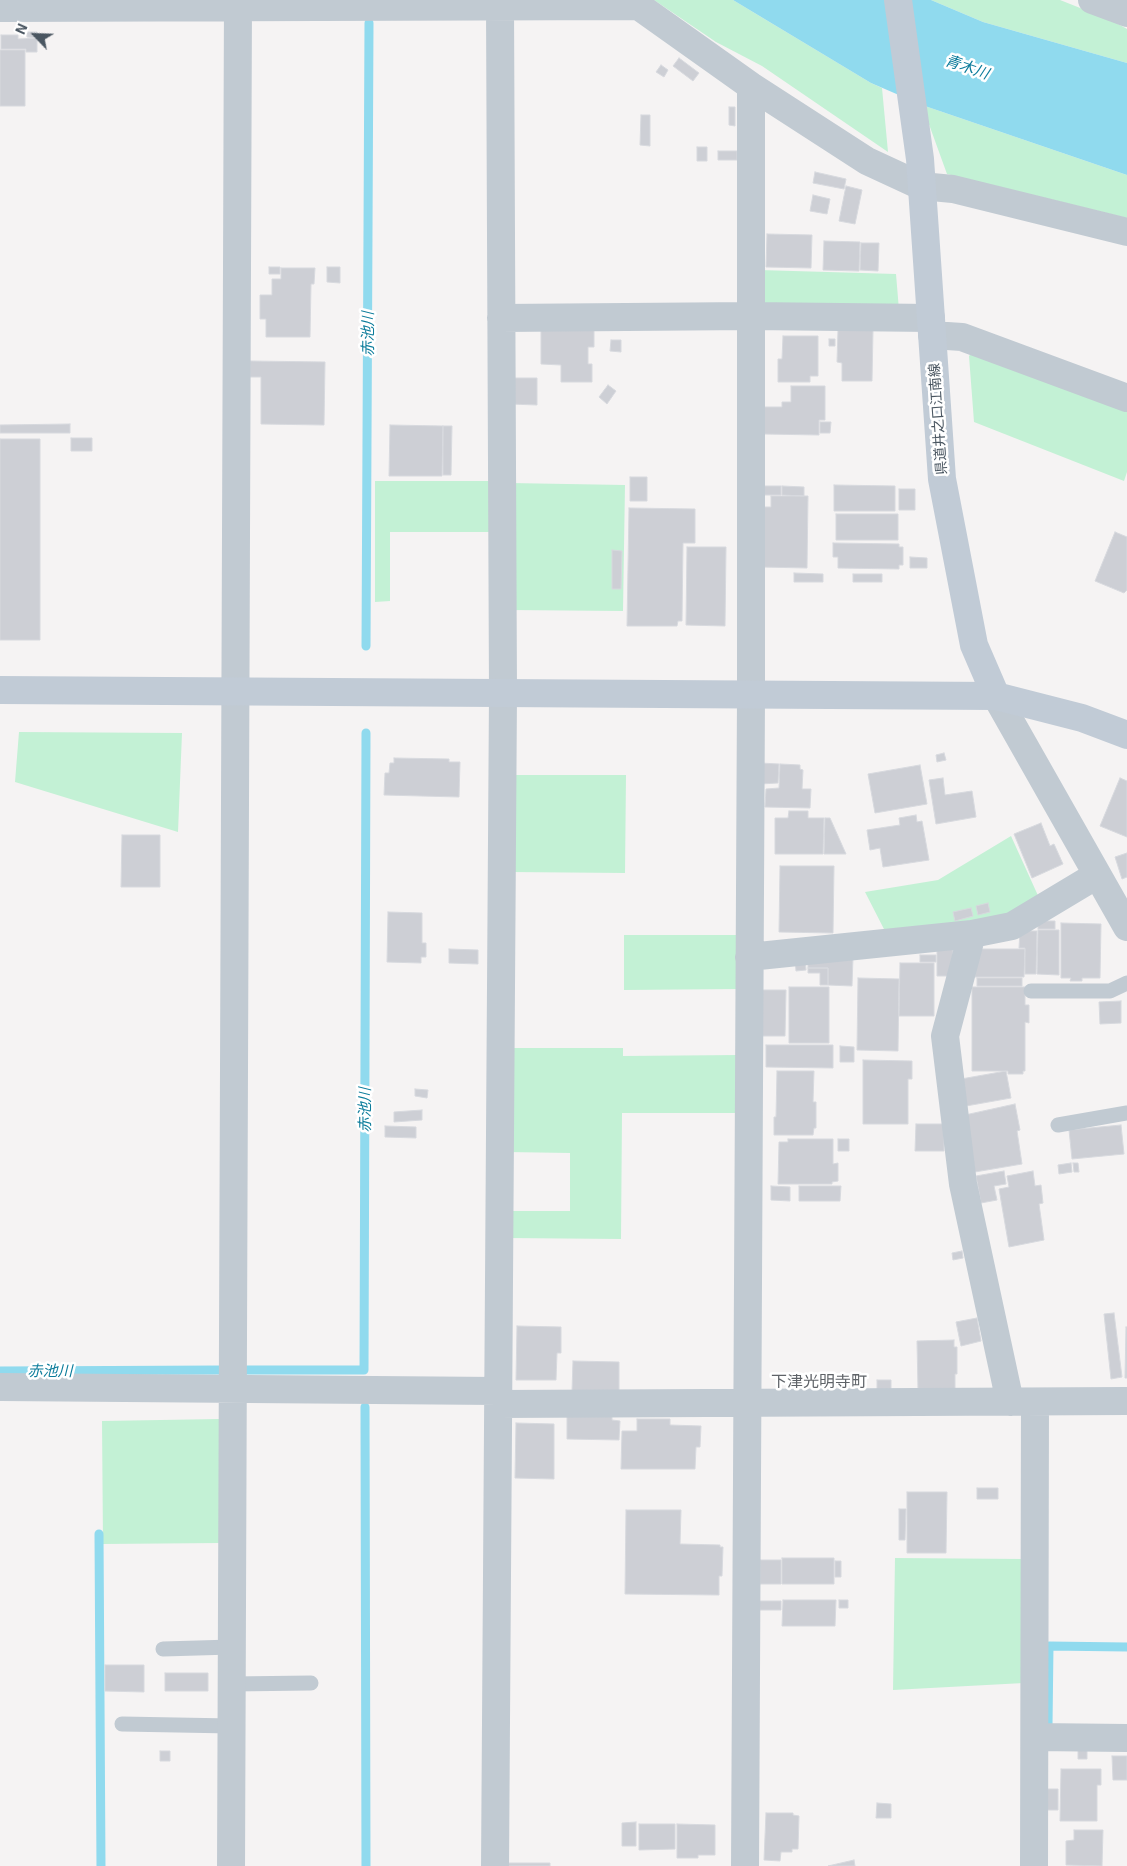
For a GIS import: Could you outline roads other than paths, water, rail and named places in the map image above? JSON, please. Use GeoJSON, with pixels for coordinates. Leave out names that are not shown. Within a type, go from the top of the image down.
{"type":"FeatureCollection","features":[{"type":"Feature","properties":{"kind":"street","name":"県道井之口江南線"},"geometry":{"type":"LineString","coordinates":[[898,0],[920,159],[942,479],[974,644],[996,696]]}},
{"type":"Feature","properties":{"kind":"street"},"geometry":{"type":"LineString","coordinates":[[1092,0],[1124,13]]}},
{"type":"Feature","properties":{"kind":"street"},"geometry":{"type":"LineString","coordinates":[[231,1866],[238,3]]}},
{"type":"Feature","properties":{"kind":"street"},"geometry":{"type":"LineString","coordinates":[[0,8],[238,3],[500,6],[633,3],[751,86],[867,161],[922,186],[953,189],[1127,232]]}},
{"type":"Feature","properties":{"kind":"street"},"geometry":{"type":"LineString","coordinates":[[495,1866],[503,693],[500,6]]}},
{"type":"Feature","properties":{"kind":"street"},"geometry":{"type":"LineString","coordinates":[[745,1866],[751,695],[751,86]]}},
{"type":"Feature","properties":{"kind":"street"},"geometry":{"type":"LineString","coordinates":[[501,318],[751,316],[931,326],[1127,398]]}},
{"type":"Feature","properties":{"kind":"street"},"geometry":{"type":"LineString","coordinates":[[0,690],[996,696],[1082,718],[1127,735]]}},
{"type":"Feature","properties":{"kind":"street"},"geometry":{"type":"LineString","coordinates":[[996,696],[1127,927]]}},
{"type":"Feature","properties":{"kind":"street"},"geometry":{"type":"LineString","coordinates":[[749,958],[972,934],[1012,926],[1098,875]]}},
{"type":"Feature","properties":{"kind":"street"},"geometry":{"type":"LineString","coordinates":[[972,934],[945,1036],[964,1184],[1023,1402],[1035,1737],[1034,1866]]}},
{"type":"Feature","properties":{"kind":"street"},"geometry":{"type":"LineString","coordinates":[[0,1387],[233,1389],[746,1403],[1127,1401]]}},
{"type":"Feature","properties":{"kind":"street"},"geometry":{"type":"LineString","coordinates":[[1035,1737],[1127,1738]]}},
{"type":"Feature","properties":{"kind":"lane"},"geometry":{"type":"LineString","coordinates":[[1031,991],[1110,991],[1127,983]]}},
{"type":"Feature","properties":{"kind":"lane"},"geometry":{"type":"LineString","coordinates":[[1058,1125],[1127,1113]]}},
{"type":"Feature","properties":{"kind":"lane"},"geometry":{"type":"LineString","coordinates":[[162,1649],[232,1647]]}},
{"type":"Feature","properties":{"kind":"lane"},"geometry":{"type":"LineString","coordinates":[[232,1684],[311,1683]]}},
{"type":"Feature","properties":{"kind":"lane"},"geometry":{"type":"LineString","coordinates":[[122,1724],[232,1726]]}},
{"type":"Feature","properties":{"kind":"water","name":"青木川"},"geometry":{"type":"Polygon","coordinates":[[[733,0],[931,0],[983,22],[1127,63],[1127,175],[922,105],[871,83],[733,0]]]}},
{"type":"Feature","properties":{"kind":"waterway","name":"赤池川"},"geometry":{"type":"LineString","coordinates":[[366,646],[369,23]]}},
{"type":"Feature","properties":{"kind":"waterway","name":"赤池川"},"geometry":{"type":"LineString","coordinates":[[247,1370],[364,1370],[366,733]]}},
{"type":"Feature","properties":{"kind":"waterway","name":"赤池川"},"geometry":{"type":"LineString","coordinates":[[0,1371],[220,1370]]}},
{"type":"Feature","properties":{"kind":"waterway"},"geometry":{"type":"LineString","coordinates":[[365,1407],[366,1866]]}},
{"type":"Feature","properties":{"kind":"waterway"},"geometry":{"type":"LineString","coordinates":[[99,1534],[101,1866]]}},
{"type":"Feature","properties":{"kind":"waterway"},"geometry":{"type":"LineString","coordinates":[[1048,1725],[1049,1646],[1127,1647]]}},
{"type":"Feature","properties":{"kind":"district","name":"下津光明寺町"},"geometry":{"type":"Point","coordinates":[819,1382]}}]}
